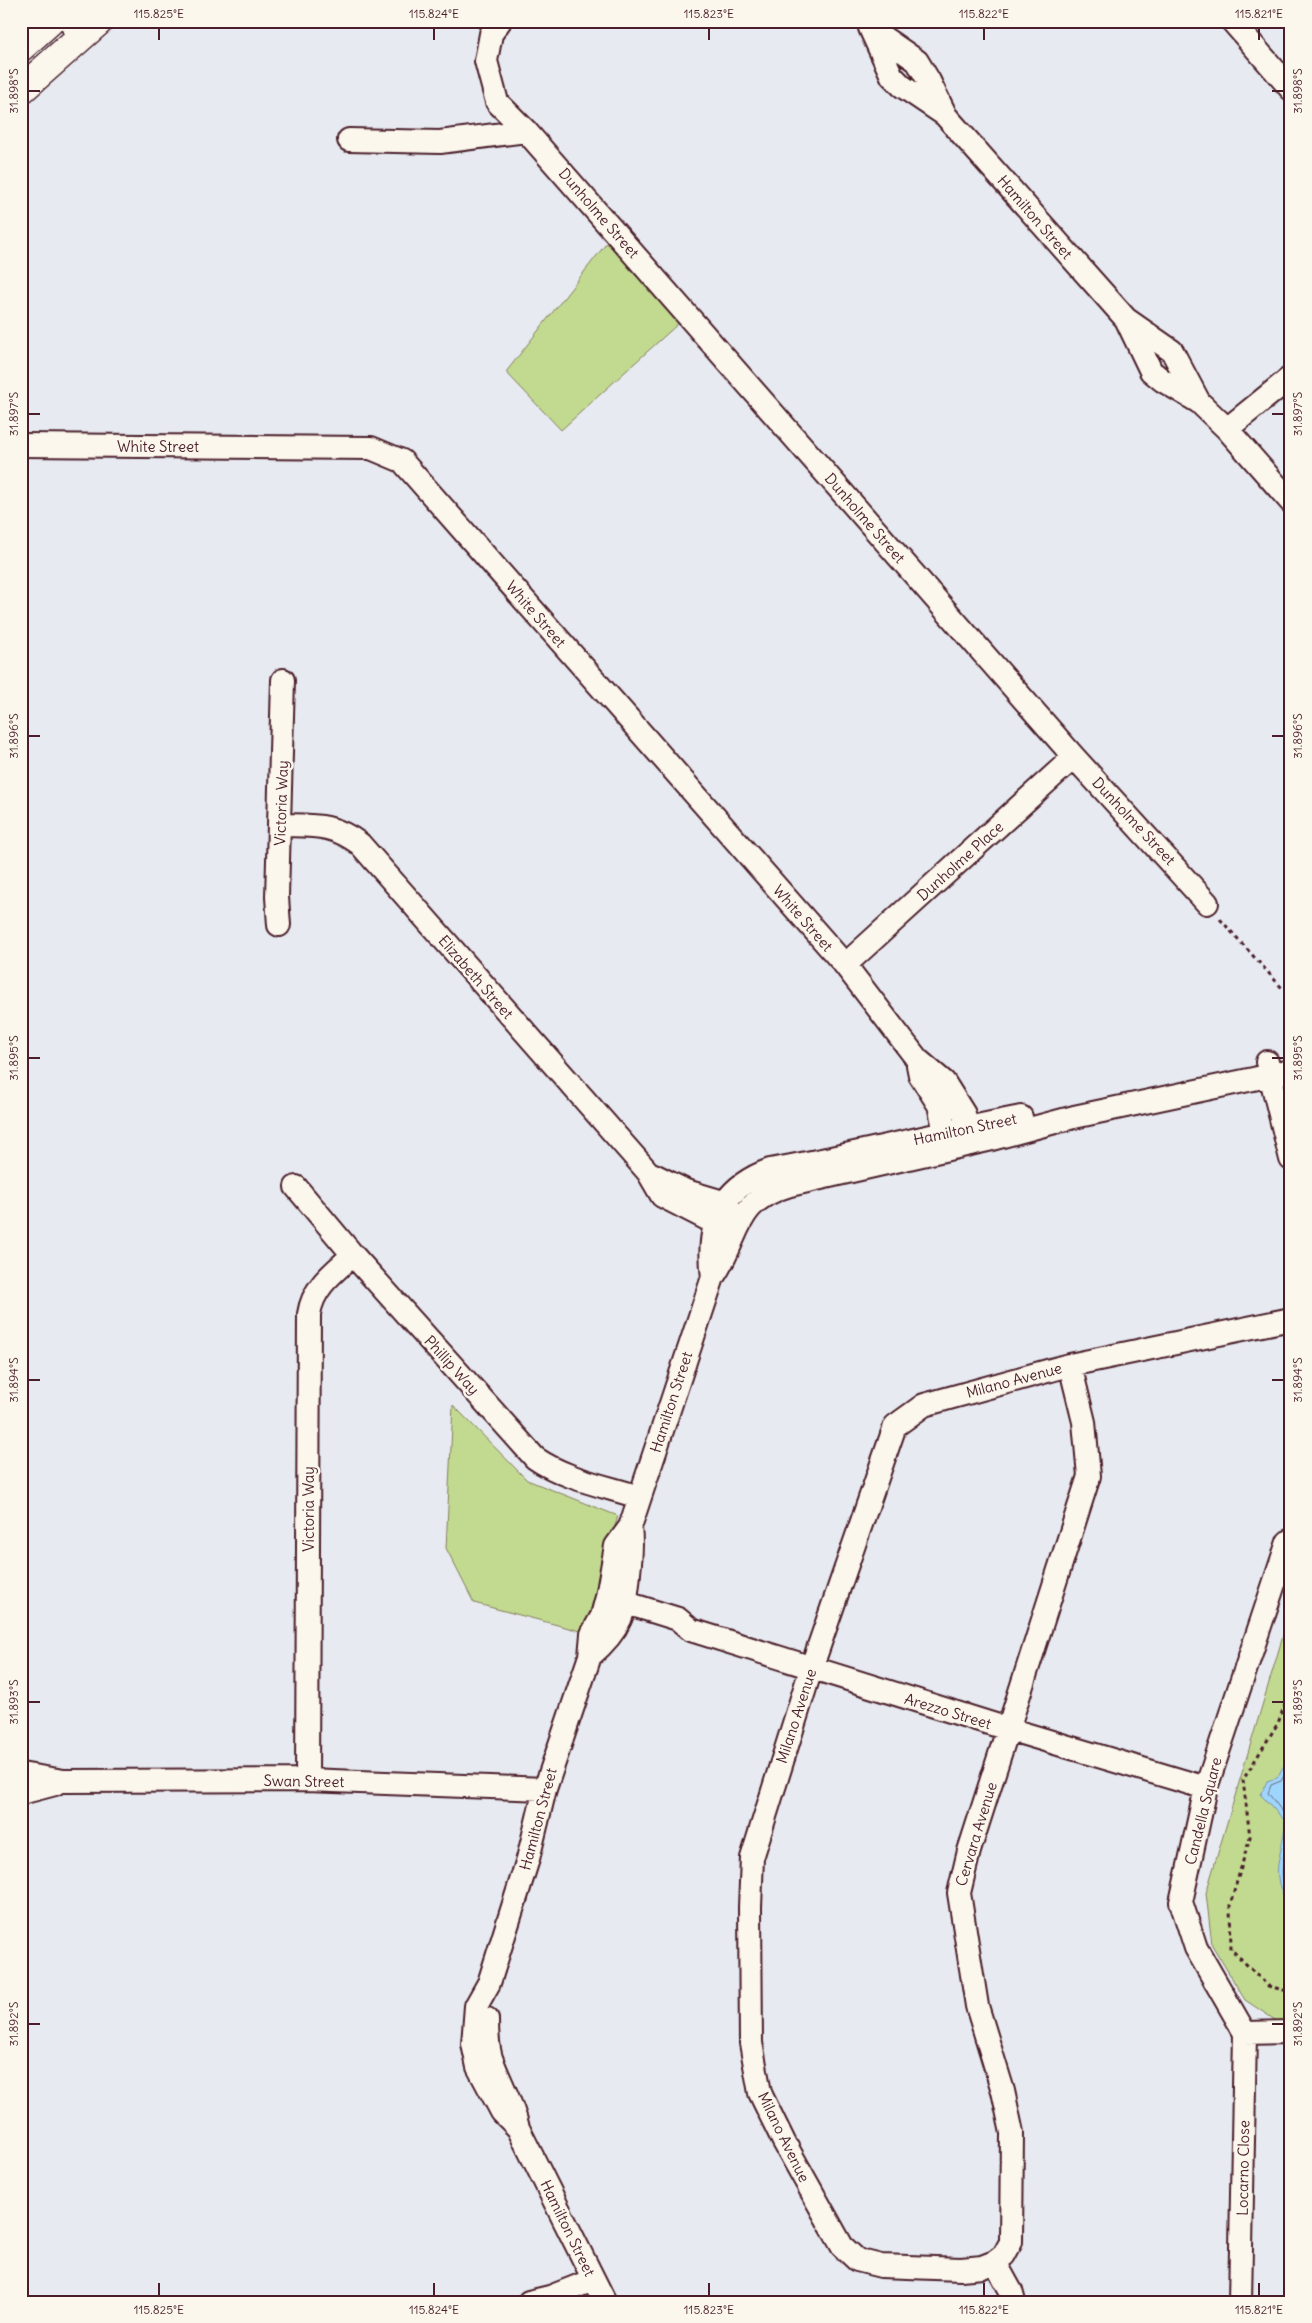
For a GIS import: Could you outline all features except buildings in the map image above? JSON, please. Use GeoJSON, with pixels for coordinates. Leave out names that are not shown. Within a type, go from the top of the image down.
{"type":"FeatureCollection","features":[{"type":"Feature","properties":{"kind":"main road"},"geometry":{"type":"LineString","coordinates":[[21,47],[65,28]]}},
{"type":"Feature","properties":{"kind":"main road"},"geometry":{"type":"LineString","coordinates":[[21,90],[65,28]]}},
{"type":"Feature","properties":{"kind":"street","name":"Dunholme Street"},"geometry":{"type":"LineString","coordinates":[[500,21],[491,34],[486,61],[497,102],[526,131],[1074,757],[1207,903]]}},
{"type":"Feature","properties":{"kind":"street"},"geometry":{"type":"LineString","coordinates":[[1232,21],[1291,89]]}},
{"type":"Feature","properties":{"kind":"street","name":"Hamilton Street"},"geometry":{"type":"LineString","coordinates":[[867,24],[917,62],[929,81],[945,115],[1126,319],[1172,351],[1200,402],[1227,429],[1291,502]]}},
{"type":"Feature","properties":{"kind":"street"},"geometry":{"type":"LineString","coordinates":[[349,140],[440,142],[526,131]]}},
{"type":"Feature","properties":{"kind":"street"},"geometry":{"type":"LineString","coordinates":[[1227,429],[1291,378]]}},
{"type":"Feature","properties":{"kind":"street","name":"White Street"},"geometry":{"type":"LineString","coordinates":[[21,445],[370,448],[402,461],[845,965],[918,1059],[935,1072],[951,1091],[964,1114],[957,1138]]}},
{"type":"Feature","properties":{"kind":"street","name":"Victoria Way"},"geometry":{"type":"LineString","coordinates":[[279,925],[277,897],[283,680]]}},
{"type":"Feature","properties":{"kind":"street","name":"Dunholme Place"},"geometry":{"type":"LineString","coordinates":[[845,965],[1074,757]]}},
{"type":"Feature","properties":{"kind":"street","name":"Elizabeth Street"},"geometry":{"type":"LineString","coordinates":[[280,825],[328,826],[345,833],[360,844],[648,1172],[686,1191],[729,1220]]}},
{"type":"Feature","properties":{"kind":"street","name":"Hamilton Street"},"geometry":{"type":"LineString","coordinates":[[605,2302],[518,2128],[514,2107],[491,2057],[487,2041],[489,1983],[528,1859],[544,1789],[590,1656],[592,1634],[615,1607],[616,1546],[630,1527],[713,1277],[710,1256],[729,1220],[740,1184],[770,1170],[873,1150],[957,1138],[1110,1103],[1276,1069],[1291,1056]]}},
{"type":"Feature","properties":{"kind":"street"},"geometry":{"type":"LineString","coordinates":[[1276,1069],[1291,1158]]}},
{"type":"Feature","properties":{"kind":"street","name":"Phillip Way"},"geometry":{"type":"LineString","coordinates":[[296,1187],[353,1255],[536,1458],[561,1472],[639,1497]]}},
{"type":"Feature","properties":{"kind":"street","name":"Victoria Way"},"geometry":{"type":"LineString","coordinates":[[307,1780],[309,1314],[313,1298],[320,1285],[353,1255]]}},
{"type":"Feature","properties":{"kind":"street","name":"Milano Avenue"},"geometry":{"type":"LineString","coordinates":[[995,2262],[982,2267],[961,2269],[881,2266],[857,2260],[842,2246],[784,2142],[760,2092],[751,2043],[750,1874],[760,1830],[811,1669],[895,1426],[924,1405],[1070,1365],[1291,1319]]}},
{"type":"Feature","properties":{"kind":"street","name":"Cervara Avenue"},"geometry":{"type":"LineString","coordinates":[[995,2262],[1004,2255],[1011,2242],[1012,2133],[1003,2091],[977,2006],[959,1893],[966,1860],[1089,1476],[1084,1422],[1070,1365]]}},
{"type":"Feature","properties":{"kind":"street","name":"Candella Square"},"geometry":{"type":"LineString","coordinates":[[1245,2033],[1196,1948],[1181,1902],[1206,1788],[1288,1542],[1291,1540]]}},
{"type":"Feature","properties":{"kind":"street","name":"Arezzo Street"},"geometry":{"type":"LineString","coordinates":[[615,1607],[678,1619],[691,1630],[811,1669],[1206,1788]]}},
{"type":"Feature","properties":{"kind":"street","name":"Swan Street"},"geometry":{"type":"LineString","coordinates":[[21,1774],[64,1781],[307,1780],[544,1789]]}},
{"type":"Feature","properties":{"kind":"street","name":"Swan Street"},"geometry":{"type":"LineString","coordinates":[[21,1793],[64,1781]]}},
{"type":"Feature","properties":{"kind":"street"},"geometry":{"type":"LineString","coordinates":[[1245,2033],[1291,2032]]}},
{"type":"Feature","properties":{"kind":"street","name":"Locarno Close"},"geometry":{"type":"LineString","coordinates":[[1240,2302],[1245,2033]]}},
{"type":"Feature","properties":{"kind":"street"},"geometry":{"type":"LineString","coordinates":[[995,2262],[1011,2291],[1014,2302]]}},
{"type":"Feature","properties":{"kind":"street"},"geometry":{"type":"LineString","coordinates":[[529,2302],[550,2297],[594,2280]]}},
{"type":"Feature","properties":{"kind":"path"},"geometry":{"type":"LineString","coordinates":[[1207,903],[1291,998]]}},
{"type":"Feature","properties":{"kind":"path"},"geometry":{"type":"LineString","coordinates":[[1291,1688],[1278,1723],[1243,1780],[1250,1837],[1230,1905],[1231,1948],[1268,1986],[1291,1992]]}},
{"type":"Feature","properties":{"kind":"green space"},"geometry":{"type":"Polygon","coordinates":[[[609,240],[680,322],[561,430],[506,372],[609,240]]]}},
{"type":"Feature","properties":{"kind":"green space"},"geometry":{"type":"Polygon","coordinates":[[[453,1405],[527,1480],[618,1516],[584,1632],[474,1603],[446,1548],[453,1405]]]}},
{"type":"Feature","properties":{"kind":"green space"},"geometry":{"type":"Polygon","coordinates":[[[1291,1609],[1291,2024],[1281,2024],[1245,2000],[1212,1945],[1206,1893],[1291,1609]]]}},
{"type":"Feature","properties":{"kind":"water"},"geometry":{"type":"Polygon","coordinates":[[[1291,1740],[1291,1909],[1283,1896],[1278,1875],[1285,1821],[1261,1795],[1267,1781],[1277,1778],[1287,1760],[1291,1740]]]}}]}
